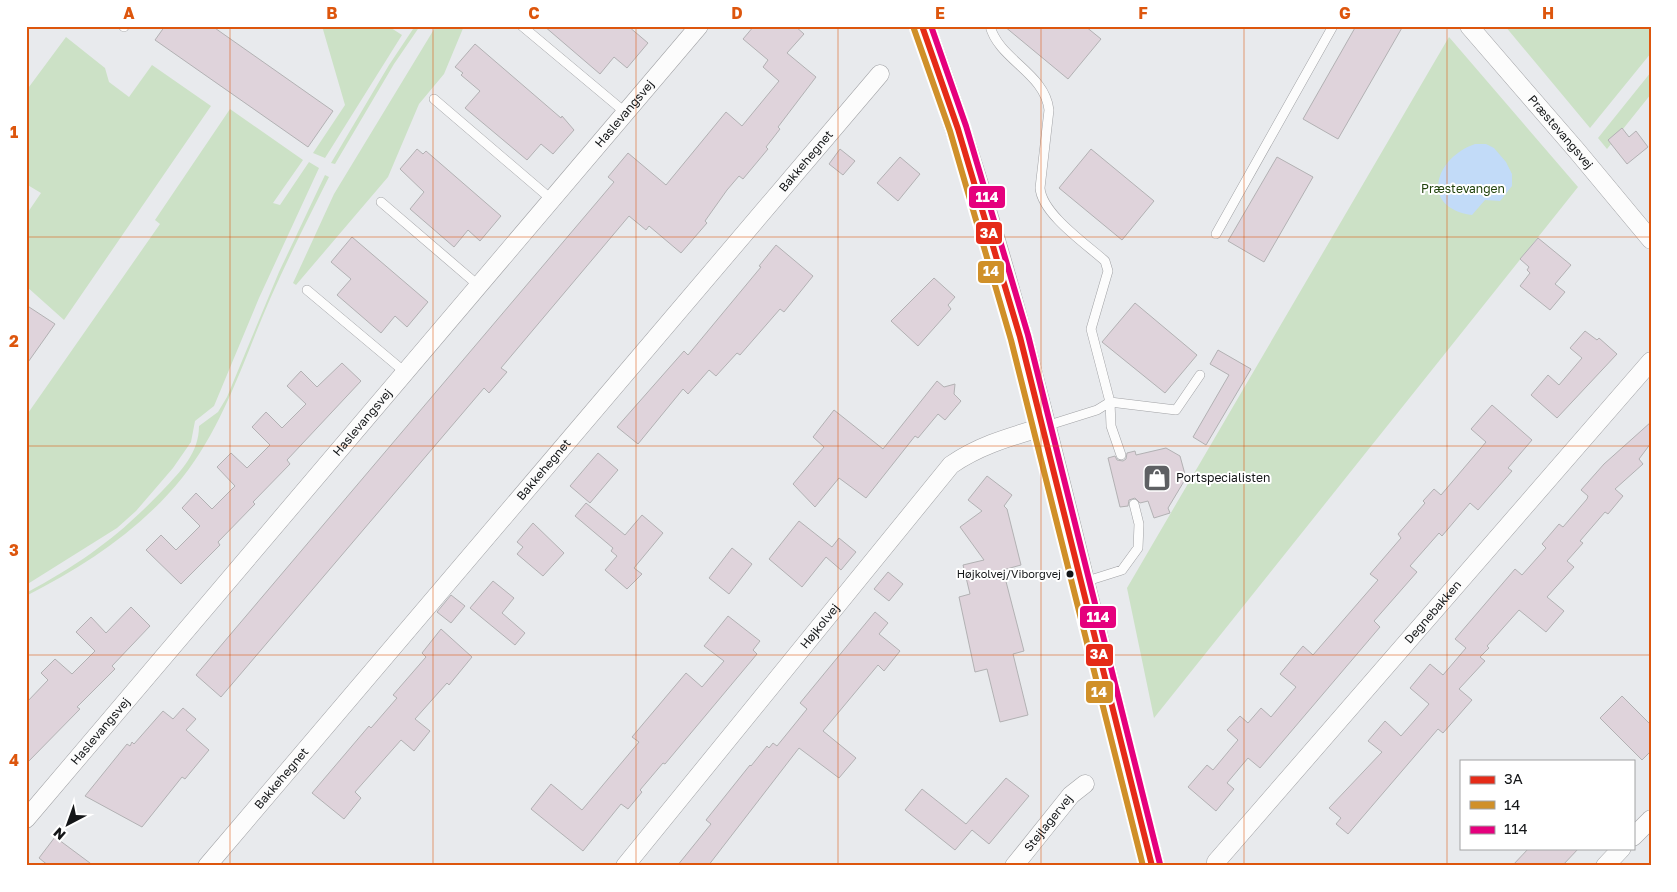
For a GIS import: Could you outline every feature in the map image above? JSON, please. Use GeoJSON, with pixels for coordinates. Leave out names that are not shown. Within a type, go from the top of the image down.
{"type":"FeatureCollection","features":[{"type":"Feature","properties":{"kind":"street","name":"Haslevangsvej"},"geometry":{"type":"LineString","coordinates":[[26,819],[698,26]]}},
{"type":"Feature","properties":{"kind":"street"},"geometry":{"type":"LineString","coordinates":[[922,26],[980,199],[1043,427],[1152,866]]}},
{"type":"Feature","properties":{"kind":"street","name":"Præstevangsvej"},"geometry":{"type":"LineString","coordinates":[[1469,26],[1578,151],[1651,240]]}},
{"type":"Feature","properties":{"kind":"street","name":"Bakkehegnet"},"geometry":{"type":"LineString","coordinates":[[207,866],[880,74]]}},
{"type":"Feature","properties":{"kind":"street","name":"Degnebakken"},"geometry":{"type":"LineString","coordinates":[[1216,862],[1651,361]]}},
{"type":"Feature","properties":{"kind":"street","name":"Højkolvej"},"geometry":{"type":"LineString","coordinates":[[625,866],[951,465],[969,452],[995,441],[1043,427]]}},
{"type":"Feature","properties":{"kind":"street","name":"Stejlagervej"},"geometry":{"type":"LineString","coordinates":[[1014,866],[1071,796],[1085,784]]}},
{"type":"Feature","properties":{"kind":"street"},"geometry":{"type":"LineString","coordinates":[[1634,836],[1651,819]]}},
{"type":"Feature","properties":{"kind":"street"},"geometry":{"type":"LineString","coordinates":[[1605,866],[1620,850]]}},
{"type":"Feature","properties":{"kind":"lane"},"geometry":{"type":"LineString","coordinates":[[522,26],[626,113]]}},
{"type":"Feature","properties":{"kind":"lane"},"geometry":{"type":"LineString","coordinates":[[990,26],[994,40],[1042,89],[1048,100],[1049,110],[1040,184],[1041,199],[1054,215],[1105,261],[1107,266],[1106,278],[1091,329],[1110,402],[1111,426],[1122,455]]}},
{"type":"Feature","properties":{"kind":"lane"},"geometry":{"type":"LineString","coordinates":[[1216,234],[1333,26]]}},
{"type":"Feature","properties":{"kind":"lane"},"geometry":{"type":"LineString","coordinates":[[434,99],[551,199]]}},
{"type":"Feature","properties":{"kind":"lane"},"geometry":{"type":"LineString","coordinates":[[381,202],[478,286]]}},
{"type":"Feature","properties":{"kind":"lane"},"geometry":{"type":"LineString","coordinates":[[307,290],[406,372]]}},
{"type":"Feature","properties":{"kind":"lane"},"geometry":{"type":"LineString","coordinates":[[1043,427],[1097,410],[1110,402],[1176,410],[1200,375]]}},
{"type":"Feature","properties":{"kind":"lane"},"geometry":{"type":"LineString","coordinates":[[1081,582],[1122,570],[1138,548],[1139,524],[1134,504]]}},
{"type":"Feature","properties":{"kind":"green space"},"geometry":{"type":"Polygon","coordinates":[[[322,26],[388,26],[402,35],[325,158],[313,153],[345,105],[322,26]]]}},
{"type":"Feature","properties":{"kind":"green space"},"geometry":{"type":"Polygon","coordinates":[[[415,26],[420,26],[394,64],[335,164],[331,163],[389,65],[415,26]]]}},
{"type":"Feature","properties":{"kind":"green space"},"geometry":{"type":"Polygon","coordinates":[[[436,26],[464,26],[444,74],[419,104],[388,177],[296,285],[293,283],[334,194],[436,26]]]}},
{"type":"Feature","properties":{"kind":"green space"},"geometry":{"type":"Polygon","coordinates":[[[1505,26],[1651,26],[1651,53],[1590,128],[1505,26]]]}},
{"type":"Feature","properties":{"kind":"green space"},"geometry":{"type":"Polygon","coordinates":[[[66,37],[105,68],[109,82],[129,97],[152,65],[211,106],[64,320],[26,286],[26,215],[41,193],[26,184],[26,91],[66,37]]]}},
{"type":"Feature","properties":{"kind":"green space","name":"Præstevangen"},"geometry":{"type":"Polygon","coordinates":[[[1449,37],[1578,187],[1154,718],[1127,588],[1449,37]]]}},
{"type":"Feature","properties":{"kind":"green space"},"geometry":{"type":"Polygon","coordinates":[[[1651,72],[1651,94],[1607,149],[1598,138],[1651,72]]]}},
{"type":"Feature","properties":{"kind":"green space"},"geometry":{"type":"Polygon","coordinates":[[[230,109],[303,160],[273,203],[280,205],[309,162],[319,168],[259,298],[214,406],[195,421],[191,442],[173,468],[136,511],[117,528],[26,585],[26,416],[160,224],[155,220],[230,109]]]}},
{"type":"Feature","properties":{"kind":"green space"},"geometry":{"type":"Polygon","coordinates":[[[325,175],[329,177],[277,284],[232,392],[197,458],[166,497],[130,530],[90,559],[26,596],[26,593],[99,548],[131,522],[163,490],[188,461],[196,445],[199,426],[218,412],[227,397],[279,272],[325,175]]]}},
{"type":"Feature","properties":{"kind":"water"},"geometry":{"type":"Polygon","coordinates":[[[1475,144],[1486,144],[1494,148],[1506,162],[1512,174],[1512,186],[1500,201],[1485,200],[1472,215],[1456,211],[1445,203],[1439,193],[1439,182],[1442,171],[1450,160],[1461,151],[1475,144]]]}},
{"type":"Feature","properties":{"kind":"building"},"geometry":{"type":"Polygon","coordinates":[[[165,26],[212,26],[333,111],[308,147],[155,40],[165,26]]]}},
{"type":"Feature","properties":{"kind":"building"},"geometry":{"type":"Polygon","coordinates":[[[544,26],[628,26],[648,43],[627,68],[614,57],[600,74],[544,26]]]}},
{"type":"Feature","properties":{"kind":"building"},"geometry":{"type":"Polygon","coordinates":[[[754,26],[795,26],[804,34],[787,53],[816,77],[778,127],[780,129],[766,147],[768,149],[743,179],[739,176],[727,190],[705,221],[707,223],[681,253],[649,226],[646,230],[629,216],[501,368],[507,372],[489,393],[484,388],[221,697],[196,675],[614,182],[608,177],[628,153],[666,185],[726,112],[742,126],[779,81],[763,67],[768,60],[743,39],[754,26]]]}},
{"type":"Feature","properties":{"kind":"building"},"geometry":{"type":"Polygon","coordinates":[[[1004,26],[1085,26],[1101,39],[1068,79],[1004,26]]]}},
{"type":"Feature","properties":{"kind":"building"},"geometry":{"type":"Polygon","coordinates":[[[1356,26],[1403,26],[1338,139],[1303,119],[1356,26]]]}},
{"type":"Feature","properties":{"kind":"building"},"geometry":{"type":"Polygon","coordinates":[[[475,44],[561,118],[562,116],[574,130],[553,154],[541,144],[527,160],[465,108],[480,91],[461,75],[463,73],[455,67],[475,44]]]}},
{"type":"Feature","properties":{"kind":"building"},"geometry":{"type":"Polygon","coordinates":[[[1622,128],[1629,137],[1636,131],[1648,147],[1627,164],[1608,140],[1622,128]]]}},
{"type":"Feature","properties":{"kind":"building"},"geometry":{"type":"Polygon","coordinates":[[[417,149],[423,154],[426,151],[501,216],[480,241],[468,230],[454,247],[410,209],[424,192],[400,169],[417,149]]]}},
{"type":"Feature","properties":{"kind":"building"},"geometry":{"type":"Polygon","coordinates":[[[840,149],[855,161],[843,175],[829,164],[840,149]]]}},
{"type":"Feature","properties":{"kind":"building"},"geometry":{"type":"Polygon","coordinates":[[[1091,149],[1154,201],[1122,240],[1059,188],[1091,149]]]}},
{"type":"Feature","properties":{"kind":"building"},"geometry":{"type":"Polygon","coordinates":[[[900,157],[920,174],[898,201],[877,183],[900,157]]]}},
{"type":"Feature","properties":{"kind":"building"},"geometry":{"type":"Polygon","coordinates":[[[1277,157],[1313,177],[1264,262],[1228,241],[1277,157]]]}},
{"type":"Feature","properties":{"kind":"building"},"geometry":{"type":"Polygon","coordinates":[[[352,237],[428,302],[407,327],[395,316],[381,333],[337,295],[351,279],[331,262],[352,237]]]}},
{"type":"Feature","properties":{"kind":"building"},"geometry":{"type":"Polygon","coordinates":[[[1538,238],[1571,265],[1555,284],[1565,292],[1550,310],[1520,286],[1530,273],[1527,270],[1529,267],[1520,259],[1538,238]]]}},
{"type":"Feature","properties":{"kind":"building"},"geometry":{"type":"Polygon","coordinates":[[[776,245],[813,276],[784,312],[780,309],[740,355],[737,353],[716,376],[709,370],[688,394],[683,389],[638,444],[617,427],[684,351],[688,355],[761,267],[759,266],[776,245]]]}},
{"type":"Feature","properties":{"kind":"building"},"geometry":{"type":"Polygon","coordinates":[[[934,278],[955,297],[948,305],[951,309],[918,346],[891,321],[934,278]]]}},
{"type":"Feature","properties":{"kind":"building"},"geometry":{"type":"Polygon","coordinates":[[[1135,303],[1197,355],[1165,393],[1102,342],[1135,303]]]}},
{"type":"Feature","properties":{"kind":"building"},"geometry":{"type":"Polygon","coordinates":[[[26,305],[55,324],[26,365],[26,305]]]}},
{"type":"Feature","properties":{"kind":"building"},"geometry":{"type":"Polygon","coordinates":[[[1585,331],[1597,340],[1599,338],[1617,354],[1557,418],[1531,395],[1548,375],[1559,385],[1582,358],[1570,348],[1585,331]]]}},
{"type":"Feature","properties":{"kind":"building"},"geometry":{"type":"Polygon","coordinates":[[[1218,350],[1251,369],[1206,445],[1193,437],[1229,375],[1210,364],[1218,350]]]}},
{"type":"Feature","properties":{"kind":"building"},"geometry":{"type":"Polygon","coordinates":[[[342,363],[361,381],[287,460],[290,464],[218,542],[220,545],[181,584],[146,550],[161,535],[176,550],[200,526],[182,508],[196,493],[212,509],[235,486],[217,467],[231,453],[247,468],[270,445],[252,427],[266,412],[282,428],[306,404],[287,386],[301,371],[317,387],[342,363]]]}},
{"type":"Feature","properties":{"kind":"building"},"geometry":{"type":"Polygon","coordinates":[[[937,381],[944,387],[955,384],[954,394],[961,401],[945,420],[938,414],[918,438],[915,436],[866,498],[839,478],[815,507],[793,484],[824,447],[813,437],[834,410],[883,449],[937,381]]]}},
{"type":"Feature","properties":{"kind":"building"},"geometry":{"type":"Polygon","coordinates":[[[1492,405],[1532,440],[1508,468],[1512,471],[1478,510],[1470,503],[1442,536],[1439,533],[1410,566],[1417,572],[1374,621],[1380,627],[1260,768],[1248,758],[1227,783],[1234,789],[1216,811],[1188,787],[1207,765],[1213,770],[1238,740],[1227,730],[1240,716],[1248,723],[1261,708],[1271,717],[1296,687],[1280,674],[1303,646],[1313,655],[1378,580],[1370,574],[1401,538],[1398,534],[1425,503],[1423,501],[1434,489],[1441,495],[1486,442],[1471,429],[1492,405]]]}},
{"type":"Feature","properties":{"kind":"building"},"geometry":{"type":"Polygon","coordinates":[[[1651,422],[1651,443],[1639,459],[1643,464],[1615,489],[1623,496],[1608,514],[1605,512],[1580,541],[1583,543],[1567,561],[1574,567],[1547,597],[1564,611],[1546,632],[1519,610],[1487,646],[1489,648],[1480,657],[1485,661],[1459,689],[1472,700],[1443,733],[1438,729],[1348,834],[1336,824],[1341,818],[1329,808],[1382,752],[1368,741],[1385,721],[1401,736],[1429,704],[1410,688],[1430,664],[1443,675],[1466,648],[1455,639],[1515,569],[1522,575],[1546,548],[1542,544],[1559,524],[1563,527],[1587,499],[1588,496],[1581,490],[1604,464],[1651,422]]]}},
{"type":"Feature","properties":{"kind":"building"},"geometry":{"type":"Polygon","coordinates":[[[1166,448],[1180,456],[1186,478],[1168,508],[1170,513],[1154,518],[1148,501],[1140,503],[1135,498],[1129,500],[1128,506],[1120,507],[1108,458],[1115,456],[1117,460],[1123,461],[1126,459],[1127,453],[1135,451],[1136,455],[1166,448]]]}},
{"type":"Feature","properties":{"kind":"building"},"geometry":{"type":"Polygon","coordinates":[[[598,453],[618,470],[590,503],[570,486],[598,453]]]}},
{"type":"Feature","properties":{"kind":"building"},"geometry":{"type":"Polygon","coordinates":[[[987,476],[1012,495],[1004,506],[1007,509],[1021,565],[1003,570],[1024,651],[1013,654],[1028,715],[1000,722],[987,669],[975,672],[959,597],[970,594],[963,565],[984,560],[960,527],[982,511],[968,500],[987,476]]]}},
{"type":"Feature","properties":{"kind":"building"},"geometry":{"type":"Polygon","coordinates":[[[586,503],[625,535],[642,515],[663,533],[634,568],[642,574],[627,589],[605,570],[617,556],[611,551],[613,548],[575,516],[586,503]]]}},
{"type":"Feature","properties":{"kind":"building"},"geometry":{"type":"Polygon","coordinates":[[[799,521],[832,547],[839,538],[856,552],[841,570],[826,557],[802,587],[769,559],[799,521]]]}},
{"type":"Feature","properties":{"kind":"building"},"geometry":{"type":"Polygon","coordinates":[[[533,523],[564,553],[543,576],[517,554],[523,547],[517,542],[533,523]]]}},
{"type":"Feature","properties":{"kind":"building"},"geometry":{"type":"Polygon","coordinates":[[[732,548],[752,564],[729,594],[709,578],[732,548]]]}},
{"type":"Feature","properties":{"kind":"building"},"geometry":{"type":"Polygon","coordinates":[[[888,572],[903,584],[889,601],[874,589],[888,572]]]}},
{"type":"Feature","properties":{"kind":"building"},"geometry":{"type":"Polygon","coordinates":[[[493,581],[514,598],[502,613],[525,633],[515,645],[470,608],[493,581]]]}},
{"type":"Feature","properties":{"kind":"building"},"geometry":{"type":"Polygon","coordinates":[[[451,595],[465,606],[451,623],[437,612],[451,595]]]}},
{"type":"Feature","properties":{"kind":"building"},"geometry":{"type":"Polygon","coordinates":[[[131,607],[150,626],[112,666],[115,669],[77,707],[80,709],[26,764],[26,703],[48,680],[41,673],[55,659],[72,674],[95,651],[76,632],[91,617],[106,633],[131,607]]]}},
{"type":"Feature","properties":{"kind":"building"},"geometry":{"type":"Polygon","coordinates":[[[875,612],[888,623],[879,634],[900,651],[884,671],[878,665],[823,731],[856,758],[839,778],[799,748],[708,866],[677,866],[711,824],[706,820],[750,765],[767,746],[769,748],[773,743],[777,746],[807,709],[800,703],[875,612]]]}},
{"type":"Feature","properties":{"kind":"building"},"geometry":{"type":"Polygon","coordinates":[[[728,616],[760,641],[753,650],[757,654],[665,764],[663,763],[640,790],[642,792],[628,809],[621,804],[583,851],[531,809],[551,784],[582,810],[639,742],[632,737],[686,673],[702,687],[724,661],[704,646],[728,616]]]}},
{"type":"Feature","properties":{"kind":"building"},"geometry":{"type":"Polygon","coordinates":[[[441,629],[472,657],[449,685],[447,683],[415,719],[430,731],[414,751],[401,740],[355,792],[361,798],[344,819],[312,793],[369,726],[371,728],[397,698],[393,695],[426,657],[422,653],[441,629]]]}},
{"type":"Feature","properties":{"kind":"building"},"geometry":{"type":"Polygon","coordinates":[[[1622,696],[1651,725],[1651,751],[1642,760],[1600,718],[1622,696]]]}},
{"type":"Feature","properties":{"kind":"building"},"geometry":{"type":"Polygon","coordinates":[[[183,708],[196,719],[186,730],[209,750],[185,779],[182,777],[142,827],[85,796],[127,744],[130,746],[132,742],[134,744],[163,711],[173,719],[183,708]]]}},
{"type":"Feature","properties":{"kind":"building"},"geometry":{"type":"Polygon","coordinates":[[[1006,778],[1029,796],[989,844],[972,830],[955,850],[905,810],[922,789],[966,824],[1006,778]]]}},
{"type":"Feature","properties":{"kind":"building"},"geometry":{"type":"Polygon","coordinates":[[[55,837],[94,866],[49,866],[39,858],[55,837]]]}},
{"type":"Feature","properties":{"kind":"building"},"geometry":{"type":"Polygon","coordinates":[[[1527,850],[1577,850],[1562,866],[1512,866],[1527,850]]]}},
{"type":"Feature","properties":{"kind":"transit line","name":"3A"},"geometry":{"type":"LineString","coordinates":[[922,26],[958,129],[1020,337],[1152,866]]}},
{"type":"Feature","properties":{"kind":"transit line","name":"114"},"geometry":{"type":"LineString","coordinates":[[931,26],[966,126],[1028,335],[1160,864]]}},
{"type":"Feature","properties":{"kind":"transit line","name":"14"},"geometry":{"type":"LineString","coordinates":[[914,29],[950,131],[1011,340],[1143,866]]}},
{"type":"Feature","properties":{"kind":"place","name":"Portspecialisten"},"geometry":{"type":"Point","coordinates":[1157,478]}},
{"type":"Feature","properties":{"kind":"place","name":"Højkolvej/Viborgvej"},"geometry":{"type":"Point","coordinates":[1070,574]}}]}
